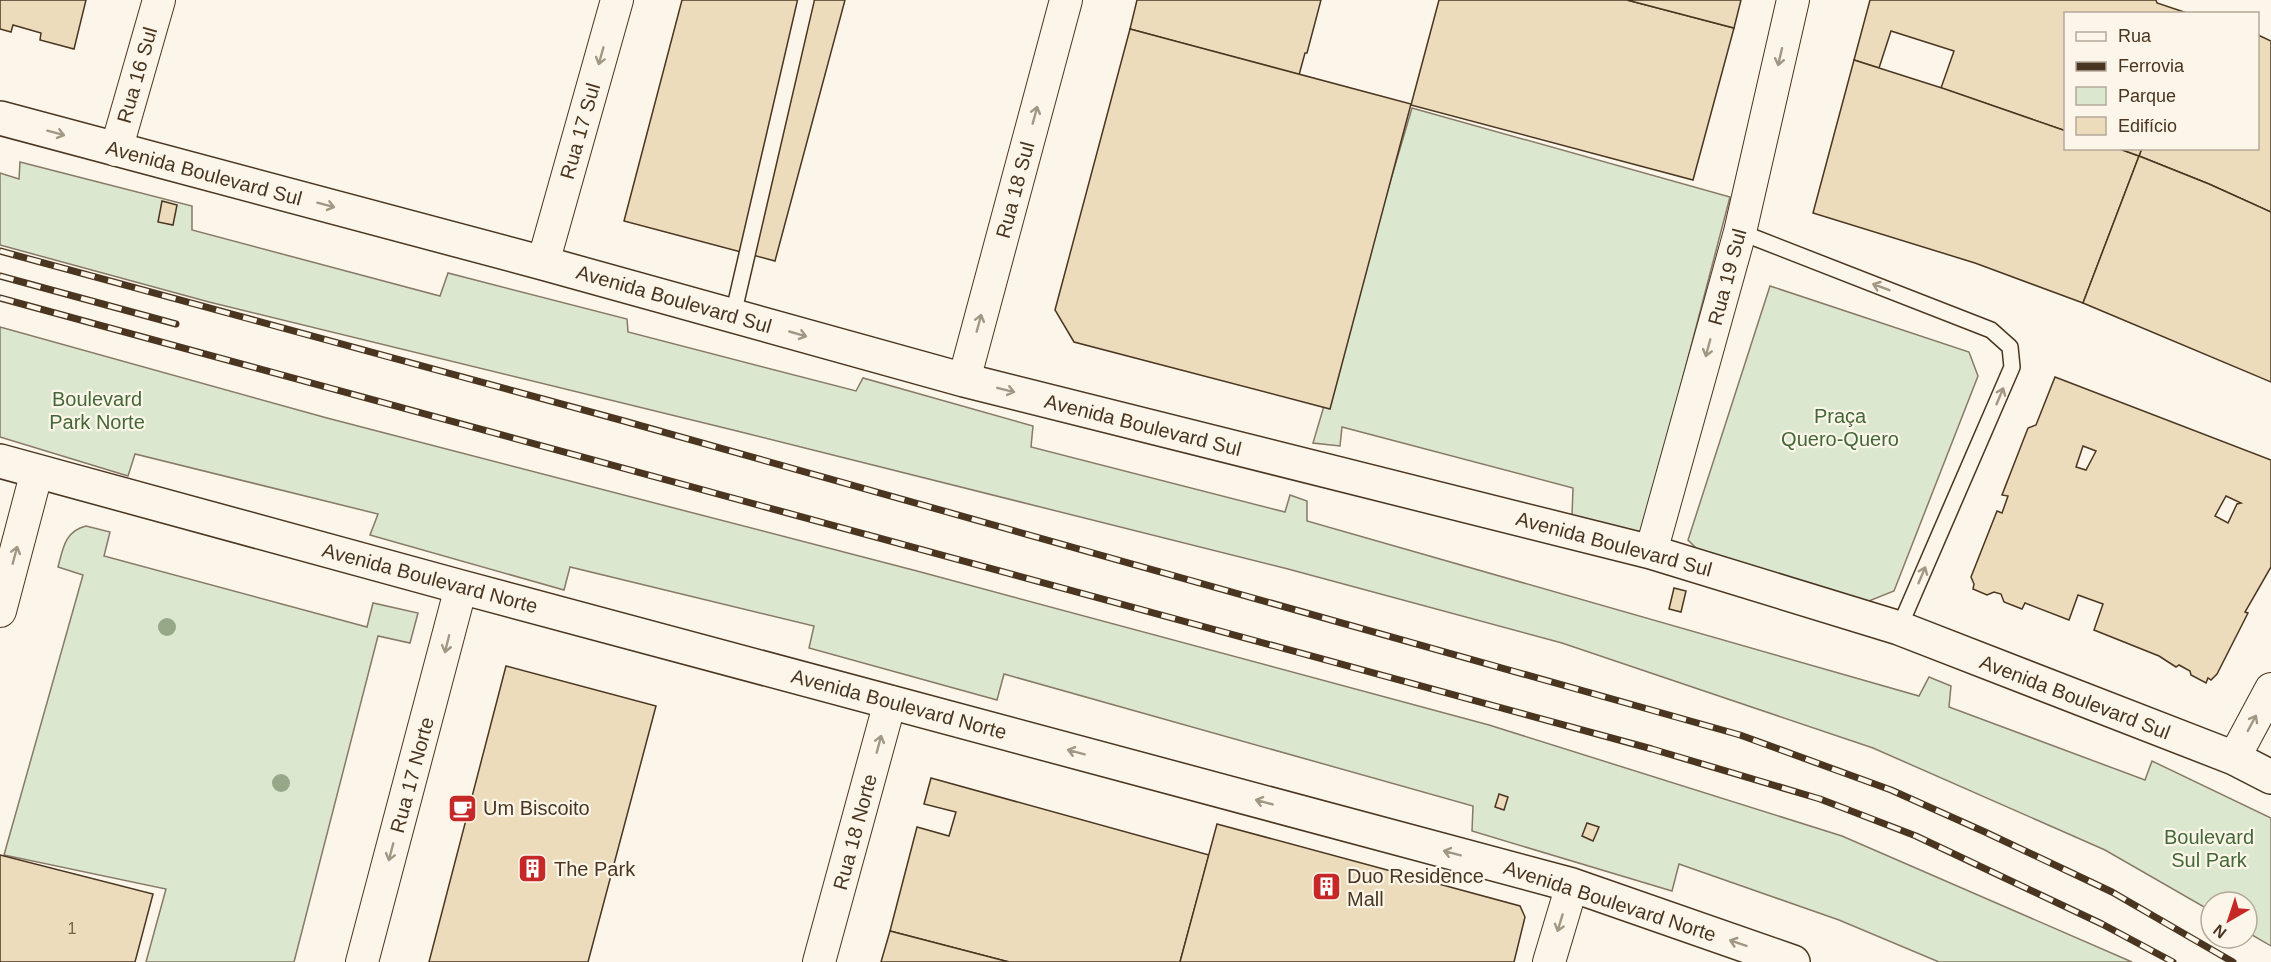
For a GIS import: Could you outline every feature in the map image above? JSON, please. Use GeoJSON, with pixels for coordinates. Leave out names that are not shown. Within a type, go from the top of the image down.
{"type":"FeatureCollection","features":[{"type":"Feature","properties":{"kind":"street","name":"Rua 16 Sul"},"geometry":{"type":"LineString","coordinates":[[116,150],[159,0]]}},
{"type":"Feature","properties":{"kind":"street","name":"Rua 17 Sul"},"geometry":{"type":"LineString","coordinates":[[543,263],[617,0]]}},
{"type":"Feature","properties":{"kind":"street","name":"Rua 18 Sul"},"geometry":{"type":"LineString","coordinates":[[964,380],[1066,0]]}},
{"type":"Feature","properties":{"kind":"street","name":"Rua 19 Sul"},"geometry":{"type":"LineString","coordinates":[[1651,552],[1740,232],[1793,0]]}},
{"type":"Feature","properties":{"kind":"street","name":"Avenida Boulevard Sul"},"geometry":{"type":"LineString","coordinates":[[0,118],[543,263],[964,380],[1651,552],[1899,628],[2234,758],[2271,777]]}},
{"type":"Feature","properties":{"kind":"street","name":"Avenida Boulevard Norte"},"geometry":{"type":"LineString","coordinates":[[0,461],[1572,885],[1793,962]]}},
{"type":"Feature","properties":{"kind":"street"},"geometry":{"type":"LineString","coordinates":[[0,611],[38,471]]}},
{"type":"Feature","properties":{"kind":"street","name":"Rua 17 Norte"},"geometry":{"type":"LineString","coordinates":[[362,962],[461,587]]}},
{"type":"Feature","properties":{"kind":"street"},"geometry":{"type":"LineString","coordinates":[[2234,758],[2271,689]]}},
{"type":"Feature","properties":{"kind":"street","name":"Rua 18 Norte"},"geometry":{"type":"LineString","coordinates":[[819,962],[890,702]]}},
{"type":"Feature","properties":{"kind":"street"},"geometry":{"type":"LineString","coordinates":[[1549,962],[1572,885]]}},
{"type":"Feature","properties":{"kind":"lane"},"geometry":{"type":"LineString","coordinates":[[733,315],[806,0]]}},
{"type":"Feature","properties":{"kind":"lane"},"geometry":{"type":"LineString","coordinates":[[1740,232],[1991,330],[2010,347],[2012,367],[1899,628]]}},
{"type":"Feature","properties":{"kind":"green space"},"geometry":{"type":"Polygon","coordinates":[[[1412,108],[1730,197],[1642,534],[1572,516],[1573,488],[1342,427],[1340,446],[1313,443],[1412,108]]]}},
{"type":"Feature","properties":{"kind":"green space","name":"Boulevard Sul Park"},"geometry":{"type":"Polygon","coordinates":[[[20,162],[192,206],[192,230],[440,296],[448,273],[627,319],[628,332],[856,391],[863,378],[1033,426],[1031,447],[1285,512],[1290,495],[1307,501],[1307,521],[1919,696],[1929,677],[1951,686],[1949,707],[2145,780],[2152,761],[2271,818],[2271,946],[2259,939],[2259,890],[2199,890],[2199,904],[2105,850],[1873,748],[1562,643],[1288,569],[209,302],[0,245],[0,173],[19,179],[20,162]]]}},
{"type":"Feature","properties":{"kind":"green space","name":"Praça Quero-Quero"},"geometry":{"type":"Polygon","coordinates":[[[1770,286],[1969,352],[1978,376],[1894,591],[1864,603],[1706,558],[1688,540],[1770,286]]]}},
{"type":"Feature","properties":{"kind":"green space","name":"Boulevard Park Norte"},"geometry":{"type":"Polygon","coordinates":[[[0,327],[327,418],[917,571],[1489,725],[1842,836],[2132,962],[1939,962],[1839,920],[1679,864],[1672,891],[1472,831],[1473,806],[1004,674],[997,700],[809,648],[814,626],[570,567],[564,590],[370,535],[378,514],[135,454],[128,476],[0,437],[0,327]]]}},
{"type":"Feature","properties":{"kind":"green space"},"geometry":{"type":"Polygon","coordinates":[[[86,526],[110,532],[104,556],[367,627],[373,603],[418,613],[410,643],[378,636],[294,962],[146,962],[166,889],[4,855],[83,575],[58,567],[69,536],[79,528],[86,526]]]}},
{"type":"Feature","properties":{"kind":"building"},"geometry":{"type":"Polygon","coordinates":[[[0,0],[86,0],[74,49],[40,40],[41,33],[13,25],[11,32],[0,29],[0,0]]]}},
{"type":"Feature","properties":{"kind":"building"},"geometry":{"type":"Polygon","coordinates":[[[682,0],[845,0],[775,261],[624,221],[682,0]]]}},
{"type":"Feature","properties":{"kind":"building"},"geometry":{"type":"Polygon","coordinates":[[[1137,0],[1321,0],[1299,75],[1130,29],[1137,0]]]}},
{"type":"Feature","properties":{"kind":"building"},"geometry":{"type":"Polygon","coordinates":[[[1439,0],[1627,0],[1734,28],[1693,180],[1411,105],[1439,0]]]}},
{"type":"Feature","properties":{"kind":"building"},"geometry":{"type":"Polygon","coordinates":[[[1627,0],[1741,0],[1734,28],[1627,0]]]}},
{"type":"Feature","properties":{"kind":"building"},"geometry":{"type":"Polygon","coordinates":[[[1870,0],[2156,0],[2157,3],[2184,12],[2064,12],[2064,130],[1941,88],[1954,51],[1891,31],[1879,68],[1854,60],[1870,0]]]}},
{"type":"Feature","properties":{"kind":"building"},"geometry":{"type":"Polygon","coordinates":[[[1130,29],[1411,104],[1330,409],[1074,342],[1055,310],[1130,29]]]}},
{"type":"Feature","properties":{"kind":"building"},"geometry":{"type":"Polygon","coordinates":[[[2259,35],[2271,41],[2271,212],[2139,156],[2141,150],[2259,150],[2259,35]]]}},
{"type":"Feature","properties":{"kind":"building"},"geometry":{"type":"Polygon","coordinates":[[[1854,60],[2064,130],[2064,150],[2122,150],[2139,156],[2083,303],[1975,263],[1813,213],[1854,60]]]}},
{"type":"Feature","properties":{"kind":"building"},"geometry":{"type":"Polygon","coordinates":[[[2122,150],[2141,150],[2139,156],[2122,150]]]}},
{"type":"Feature","properties":{"kind":"building"},"geometry":{"type":"Polygon","coordinates":[[[2139,156],[2271,212],[2271,382],[2083,303],[2139,156]]]}},
{"type":"Feature","properties":{"kind":"building"},"geometry":{"type":"Polygon","coordinates":[[[162,201],[177,205],[173,225],[158,222],[162,201]]]}},
{"type":"Feature","properties":{"kind":"building"},"geometry":{"type":"Polygon","coordinates":[[[2055,377],[2271,460],[2271,567],[2245,612],[2248,613],[2217,674],[2211,680],[2208,678],[2206,683],[2179,665],[2176,667],[2159,656],[2094,630],[2103,604],[2078,595],[2069,620],[2025,603],[2022,609],[2004,602],[2001,594],[1994,592],[1987,595],[1973,589],[1974,584],[1971,577],[1997,511],[2002,513],[2008,496],[2002,495],[2028,428],[2036,425],[2055,377]],[[2083,446],[2076,467],[2086,470],[2096,451],[2083,446]],[[2226,496],[2215,516],[2228,523],[2237,504],[2241,503],[2226,496]]]}},
{"type":"Feature","properties":{"kind":"building"},"geometry":{"type":"Polygon","coordinates":[[[1674,588],[1686,591],[1681,612],[1669,609],[1674,588]]]}},
{"type":"Feature","properties":{"kind":"building","name":"The Park"},"geometry":{"type":"Polygon","coordinates":[[[506,666],[656,706],[588,962],[429,962],[506,666]]]}},
{"type":"Feature","properties":{"kind":"building"},"geometry":{"type":"Polygon","coordinates":[[[931,778],[1209,855],[1180,962],[1009,962],[890,931],[917,827],[949,836],[956,812],[924,804],[931,778]]]}},
{"type":"Feature","properties":{"kind":"building"},"geometry":{"type":"Polygon","coordinates":[[[1499,794],[1508,797],[1504,810],[1495,807],[1499,794]]]}},
{"type":"Feature","properties":{"kind":"building"},"geometry":{"type":"Polygon","coordinates":[[[1587,823],[1599,827],[1593,841],[1582,836],[1587,823]]]}},
{"type":"Feature","properties":{"kind":"building","name":"Duo Residence Mall"},"geometry":{"type":"Polygon","coordinates":[[[1217,824],[1520,906],[1525,917],[1514,962],[1180,962],[1217,824]]]}},
{"type":"Feature","properties":{"kind":"building"},"geometry":{"type":"Polygon","coordinates":[[[0,855],[153,894],[135,962],[0,962],[0,855]]]}},
{"type":"Feature","properties":{"kind":"building"},"geometry":{"type":"Polygon","coordinates":[[[890,931],[1009,962],[881,962],[890,931]]]}},
{"type":"Feature","properties":{"kind":"railway"},"geometry":{"type":"LineString","coordinates":[[0,251],[624,421],[1740,735],[1891,790],[1985,832],[2112,892],[2233,962]]}},
{"type":"Feature","properties":{"kind":"railway"},"geometry":{"type":"LineString","coordinates":[[0,276],[176,324]]}},
{"type":"Feature","properties":{"kind":"railway"},"geometry":{"type":"LineString","coordinates":[[0,298],[1652,749],[1820,799],[1916,836],[2102,924],[2173,962]]}},
{"type":"Feature","properties":{"kind":"place","name":"Um Biscoito"},"geometry":{"type":"Point","coordinates":[462,808]}},
{"type":"Feature","properties":{"kind":"place","name":"The Park"},"geometry":{"type":"Point","coordinates":[533,869]}},
{"type":"Feature","properties":{"kind":"place","name":"Duo Residence Mall"},"geometry":{"type":"Point","coordinates":[1326,887]}}]}
